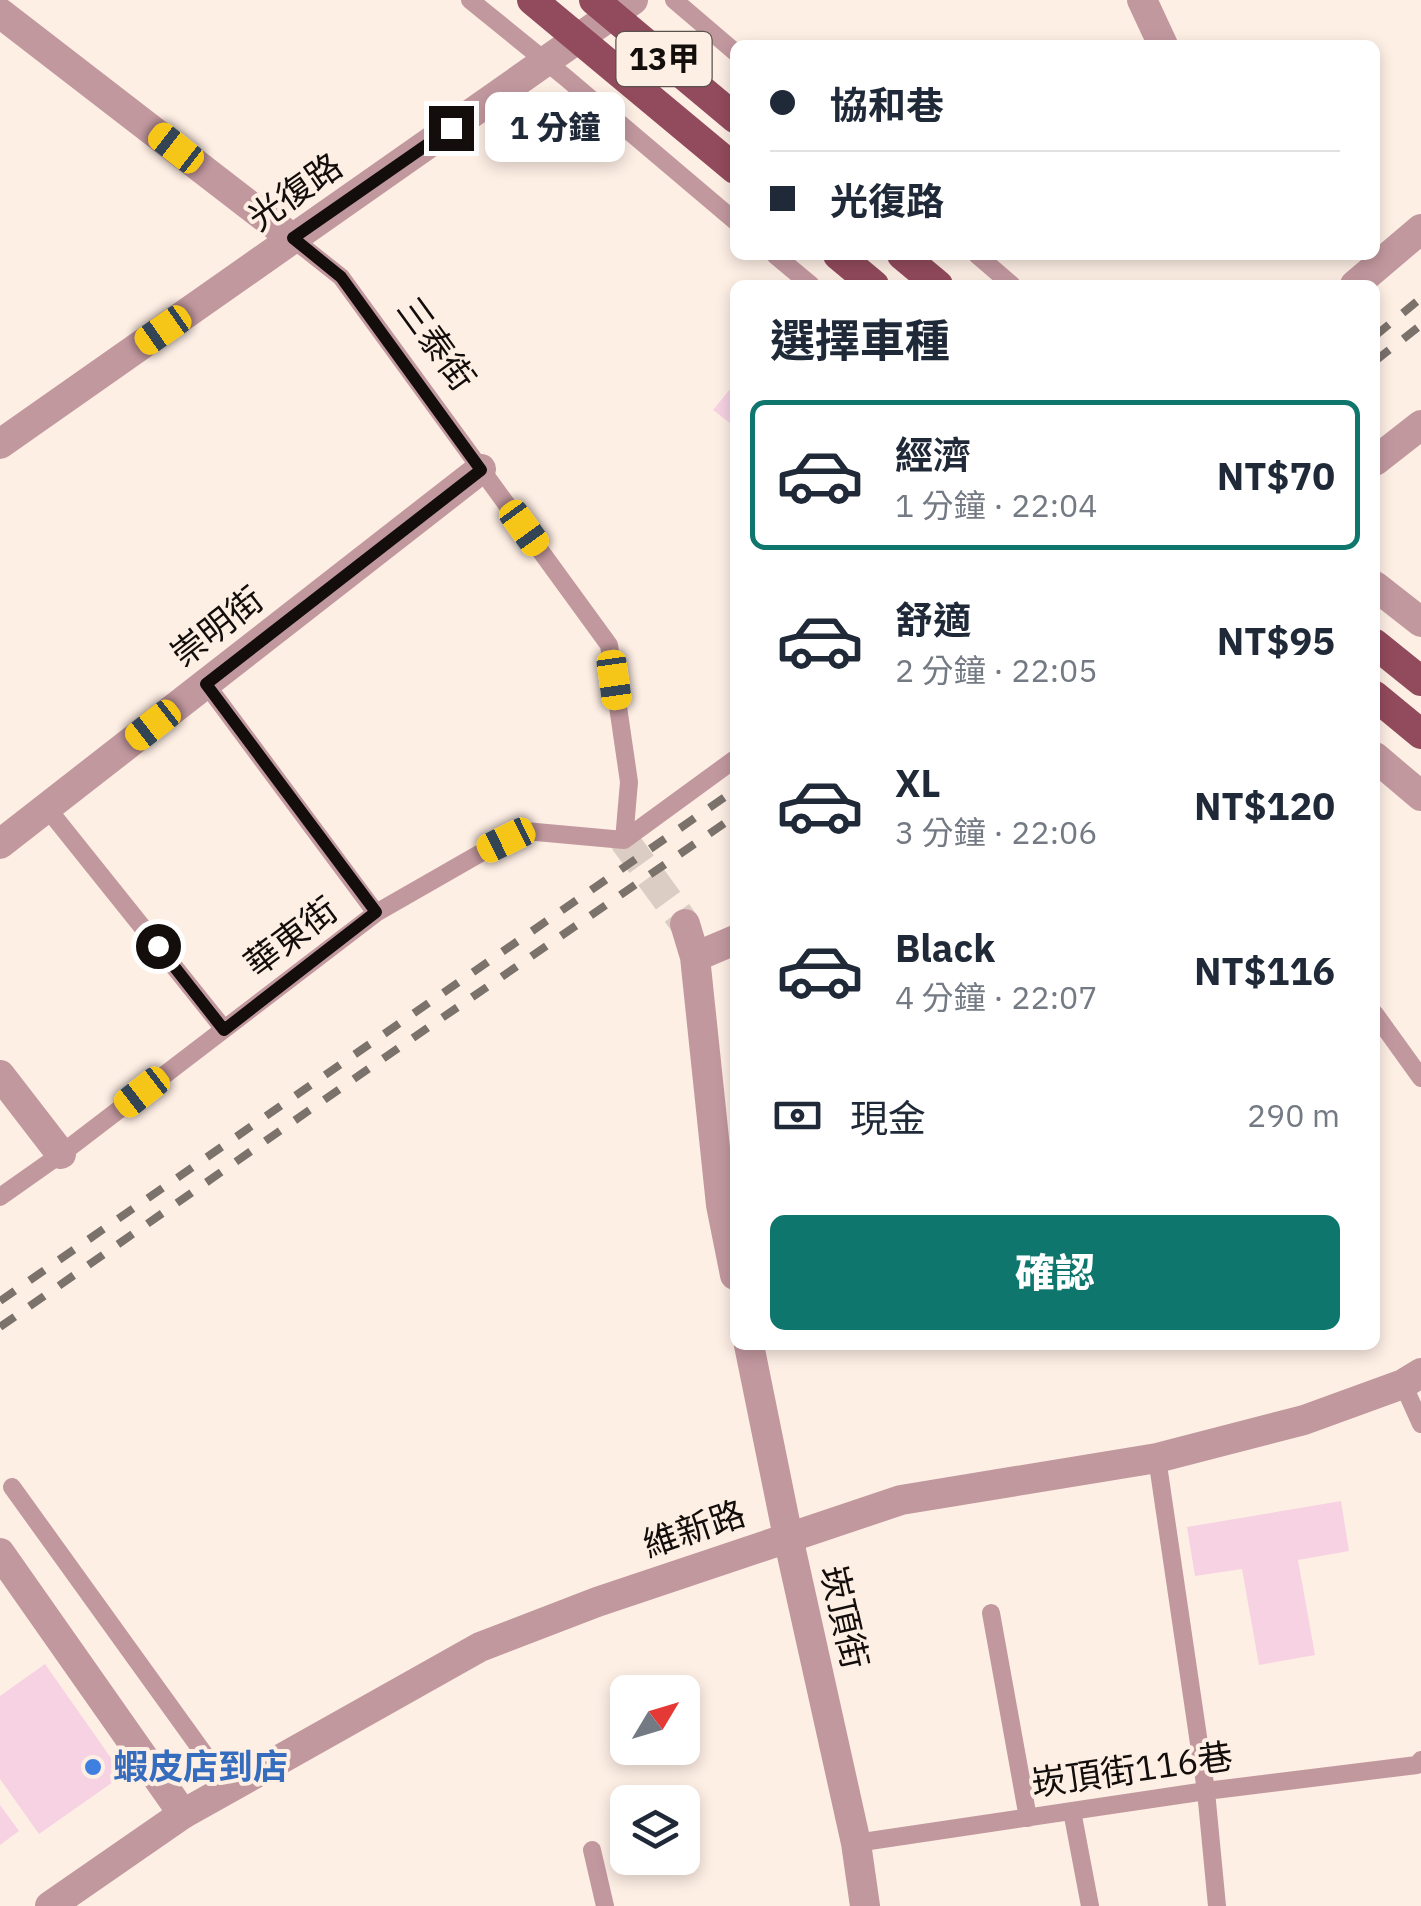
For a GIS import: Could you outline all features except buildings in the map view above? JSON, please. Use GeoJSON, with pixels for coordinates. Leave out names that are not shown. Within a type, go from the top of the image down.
{"type":"FeatureCollection","features":[{"type":"Feature","properties":{"kind":"main road","name":"13甲"},"geometry":{"type":"LineString","coordinates":[[532,0],[730,165]]}},
{"type":"Feature","properties":{"kind":"main road","name":"13甲"},"geometry":{"type":"LineString","coordinates":[[594,0],[730,114]]}},
{"type":"Feature","properties":{"kind":"main road"},"geometry":{"type":"LineString","coordinates":[[844,260],[868,280]]}},
{"type":"Feature","properties":{"kind":"main road"},"geometry":{"type":"LineString","coordinates":[[908,260],[932,280]]}},
{"type":"Feature","properties":{"kind":"main road"},"geometry":{"type":"LineString","coordinates":[[1380,648],[1421,681]]}},
{"type":"Feature","properties":{"kind":"main road"},"geometry":{"type":"LineString","coordinates":[[1380,700],[1421,734]]}},
{"type":"Feature","properties":{"kind":"street","name":"光復路"},"geometry":{"type":"LineString","coordinates":[[0,444],[633,0]]}},
{"type":"Feature","properties":{"kind":"street"},"geometry":{"type":"LineString","coordinates":[[1142,0],[1162,40]]}},
{"type":"Feature","properties":{"kind":"street","name":"三泰街"},"geometry":{"type":"LineString","coordinates":[[0,13],[293,238]]}},
{"type":"Feature","properties":{"kind":"street"},"geometry":{"type":"LineString","coordinates":[[1361,280],[1421,229]]}},
{"type":"Feature","properties":{"kind":"street"},"geometry":{"type":"LineString","coordinates":[[1380,457],[1421,425]]}},
{"type":"Feature","properties":{"kind":"street","name":"崇明街"},"geometry":{"type":"LineString","coordinates":[[0,844],[481,470]]}},
{"type":"Feature","properties":{"kind":"street"},"geometry":{"type":"LineString","coordinates":[[1380,590],[1421,622]]}},
{"type":"Feature","properties":{"kind":"street"},"geometry":{"type":"LineString","coordinates":[[1380,761],[1421,796]]}},
{"type":"Feature","properties":{"kind":"street"},"geometry":{"type":"LineString","coordinates":[[684,924],[694,958],[721,1205],[730,1250]]}},
{"type":"Feature","properties":{"kind":"street"},"geometry":{"type":"LineString","coordinates":[[694,958],[730,942]]}},
{"type":"Feature","properties":{"kind":"street"},"geometry":{"type":"LineString","coordinates":[[0,1075],[62,1154]]}},
{"type":"Feature","properties":{"kind":"street","name":"崁頂街"},"geometry":{"type":"LineString","coordinates":[[750,1350],[856,1843],[865,1906]]}},
{"type":"Feature","properties":{"kind":"street","name":"維新路"},"geometry":{"type":"LineString","coordinates":[[50,1906],[183,1814],[480,1647],[597,1602],[901,1500],[1157,1458],[1304,1420],[1412,1379]]}},
{"type":"Feature","properties":{"kind":"street"},"geometry":{"type":"LineString","coordinates":[[0,1552],[183,1814]]}},
{"type":"Feature","properties":{"kind":"lane"},"geometry":{"type":"LineString","coordinates":[[470,0],[730,217]]}},
{"type":"Feature","properties":{"kind":"lane"},"geometry":{"type":"LineString","coordinates":[[674,0],[730,48]]}},
{"type":"Feature","properties":{"kind":"lane","name":"三泰街"},"geometry":{"type":"LineString","coordinates":[[293,238],[341,277],[609,646],[629,782],[624,840]]}},
{"type":"Feature","properties":{"kind":"lane"},"geometry":{"type":"LineString","coordinates":[[781,260],[804,280]]}},
{"type":"Feature","properties":{"kind":"lane"},"geometry":{"type":"LineString","coordinates":[[983,260],[1006,280]]}},
{"type":"Feature","properties":{"kind":"lane"},"geometry":{"type":"LineString","coordinates":[[206,684],[376,912]]}},
{"type":"Feature","properties":{"kind":"lane"},"geometry":{"type":"LineString","coordinates":[[624,840],[730,763]]}},
{"type":"Feature","properties":{"kind":"lane"},"geometry":{"type":"LineString","coordinates":[[47,808],[224,1030]]}},
{"type":"Feature","properties":{"kind":"lane","name":"華東街"},"geometry":{"type":"LineString","coordinates":[[0,1197],[62,1154],[376,912],[525,831],[624,840]]}},
{"type":"Feature","properties":{"kind":"lane"},"geometry":{"type":"LineString","coordinates":[[1380,1021],[1421,1078]]}},
{"type":"Feature","properties":{"kind":"lane"},"geometry":{"type":"LineString","coordinates":[[1412,1379],[1421,1424]]}},
{"type":"Feature","properties":{"kind":"lane"},"geometry":{"type":"LineString","coordinates":[[1157,1458],[1206,1792],[1217,1906]]}},
{"type":"Feature","properties":{"kind":"lane"},"geometry":{"type":"LineString","coordinates":[[12,1487],[228,1787]]}},
{"type":"Feature","properties":{"kind":"lane"},"geometry":{"type":"LineString","coordinates":[[990,1613],[1028,1818]]}},
{"type":"Feature","properties":{"kind":"lane","name":"崁頂街116巷"},"geometry":{"type":"LineString","coordinates":[[856,1843],[1419,1762]]}},
{"type":"Feature","properties":{"kind":"lane"},"geometry":{"type":"LineString","coordinates":[[1072,1811],[1090,1906]]}},
{"type":"Feature","properties":{"kind":"lane"},"geometry":{"type":"LineString","coordinates":[[592,1850],[605,1906]]}},
{"type":"Feature","properties":{"kind":"tunnel"},"geometry":{"type":"LineString","coordinates":[[624,840],[685,924]]}},
{"type":"Feature","properties":{"kind":"railway"},"geometry":{"type":"LineString","coordinates":[[1380,332],[1421,298]]}},
{"type":"Feature","properties":{"kind":"railway"},"geometry":{"type":"LineString","coordinates":[[1380,357],[1421,325]]}},
{"type":"Feature","properties":{"kind":"railway"},"geometry":{"type":"LineString","coordinates":[[0,1301],[730,793]]}},
{"type":"Feature","properties":{"kind":"railway"},"geometry":{"type":"LineString","coordinates":[[0,1327],[730,819]]}},
{"type":"Feature","properties":{"kind":"place","name":"蝦皮店到店"},"geometry":{"type":"Point","coordinates":[93,1767]}},
{"type":"Feature","properties":{"kind":"route"},"geometry":{"type":"LineString","coordinates":[[158,946],[224,1030],[376,912],[206,684],[481,470],[341,277],[293,238],[451,128]]}}]}
